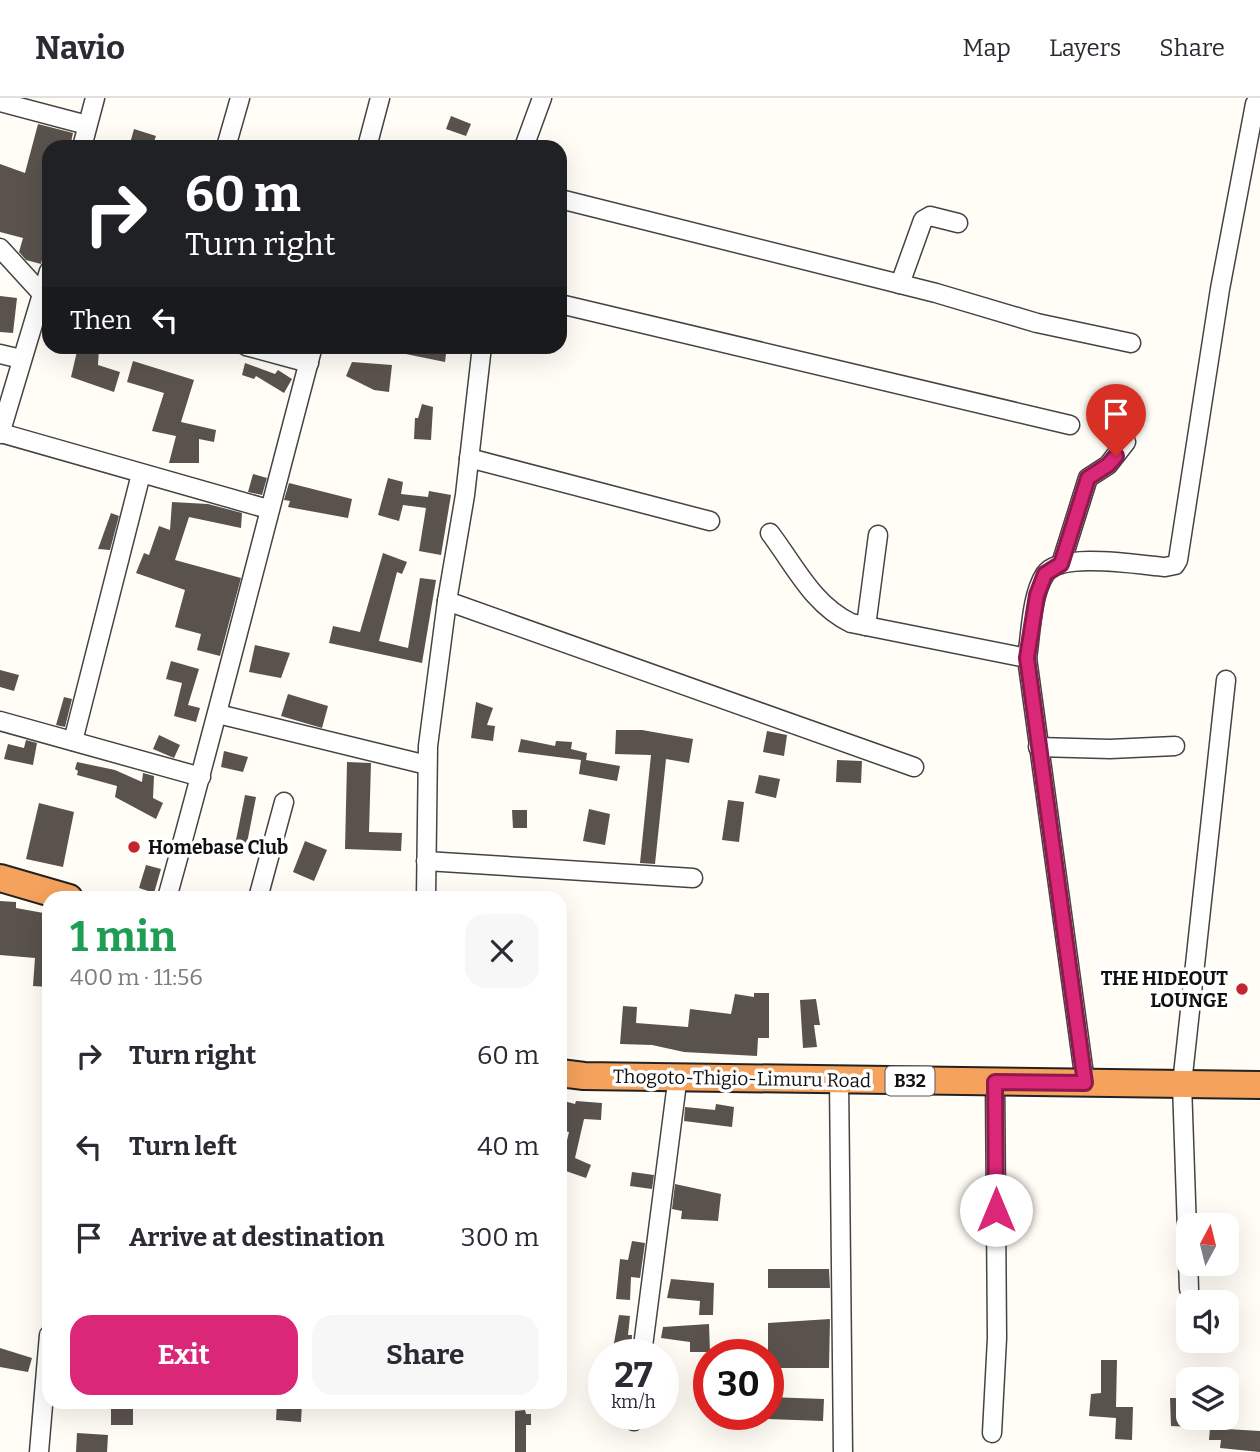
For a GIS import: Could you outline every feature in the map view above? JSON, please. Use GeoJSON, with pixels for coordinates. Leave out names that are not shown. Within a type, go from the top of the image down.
{"type":"FeatureCollection","features":[{"type":"Feature","properties":{"kind":"highway"},"geometry":{"type":"LineString","coordinates":[[0,878],[45,891]]}},
{"type":"Feature","properties":{"kind":"highway","name":"Thogoto-Thigio-Limuru Road"},"geometry":{"type":"LineString","coordinates":[[567,1074],[1260,1085]]}},
{"type":"Feature","properties":{"kind":"street"},"geometry":{"type":"LineString","coordinates":[[86,140],[95,98]]}},
{"type":"Feature","properties":{"kind":"street"},"geometry":{"type":"LineString","coordinates":[[228,140],[240,98]]}},
{"type":"Feature","properties":{"kind":"street"},"geometry":{"type":"LineString","coordinates":[[369,140],[380,98]]}},
{"type":"Feature","properties":{"kind":"street"},"geometry":{"type":"LineString","coordinates":[[527,140],[542,98]]}},
{"type":"Feature","properties":{"kind":"street"},"geometry":{"type":"LineString","coordinates":[[0,102],[87,125]]}},
{"type":"Feature","properties":{"kind":"street"},"geometry":{"type":"LineString","coordinates":[[1085,1083],[1027,658],[1037,595],[1045,574],[1061,564],[1078,560],[1165,567],[1175,565],[1178,560],[1220,289],[1255,104]]}},
{"type":"Feature","properties":{"kind":"street"},"geometry":{"type":"LineString","coordinates":[[567,201],[900,284],[1037,323],[1131,343]]}},
{"type":"Feature","properties":{"kind":"street"},"geometry":{"type":"LineString","coordinates":[[900,284],[926,218],[930,216],[958,223]]}},
{"type":"Feature","properties":{"kind":"street"},"geometry":{"type":"LineString","coordinates":[[0,248],[42,292]]}},
{"type":"Feature","properties":{"kind":"street"},"geometry":{"type":"LineString","coordinates":[[42,306],[22,359],[0,433],[268,509]]}},
{"type":"Feature","properties":{"kind":"street"},"geometry":{"type":"LineString","coordinates":[[567,306],[1070,425]]}},
{"type":"Feature","properties":{"kind":"street"},"geometry":{"type":"LineString","coordinates":[[0,354],[22,359]]}},
{"type":"Feature","properties":{"kind":"street"},"geometry":{"type":"LineString","coordinates":[[426,891],[427,765],[481,354]]}},
{"type":"Feature","properties":{"kind":"street"},"geometry":{"type":"LineString","coordinates":[[169,891],[218,714],[268,509],[311,355]]}},
{"type":"Feature","properties":{"kind":"street"},"geometry":{"type":"LineString","coordinates":[[1061,564],[1088,478],[1108,465],[1126,442]]}},
{"type":"Feature","properties":{"kind":"street"},"geometry":{"type":"LineString","coordinates":[[469,458],[710,521]]}},
{"type":"Feature","properties":{"kind":"street"},"geometry":{"type":"LineString","coordinates":[[73,741],[141,474]]}},
{"type":"Feature","properties":{"kind":"street"},"geometry":{"type":"LineString","coordinates":[[770,533],[818,601],[832,614],[866,626],[1027,658]]}},
{"type":"Feature","properties":{"kind":"street"},"geometry":{"type":"LineString","coordinates":[[866,626],[878,535]]}},
{"type":"Feature","properties":{"kind":"street"},"geometry":{"type":"LineString","coordinates":[[447,601],[914,767]]}},
{"type":"Feature","properties":{"kind":"street"},"geometry":{"type":"LineString","coordinates":[[1189,1289],[1182,1084],[1226,680]]}},
{"type":"Feature","properties":{"kind":"street"},"geometry":{"type":"LineString","coordinates":[[218,714],[427,765]]}},
{"type":"Feature","properties":{"kind":"street"},"geometry":{"type":"LineString","coordinates":[[0,721],[201,777]]}},
{"type":"Feature","properties":{"kind":"street"},"geometry":{"type":"LineString","coordinates":[[1038,747],[1110,749],[1175,746]]}},
{"type":"Feature","properties":{"kind":"street"},"geometry":{"type":"LineString","coordinates":[[260,891],[284,802]]}},
{"type":"Feature","properties":{"kind":"street"},"geometry":{"type":"LineString","coordinates":[[426,861],[693,878]]}},
{"type":"Feature","properties":{"kind":"street"},"geometry":{"type":"LineString","coordinates":[[644,1339],[678,1075]]}},
{"type":"Feature","properties":{"kind":"street"},"geometry":{"type":"LineString","coordinates":[[839,1079],[843,1452]]}},
{"type":"Feature","properties":{"kind":"street"},"geometry":{"type":"LineString","coordinates":[[992,1433],[997,1338],[995,1082]]}},
{"type":"Feature","properties":{"kind":"street"},"geometry":{"type":"LineString","coordinates":[[39,1452],[43,1409]]}},
{"type":"Feature","properties":{"kind":"building"},"geometry":{"type":"Polygon","coordinates":[[[451,116],[471,124],[466,136],[446,129],[451,116]]]}},
{"type":"Feature","properties":{"kind":"building"},"geometry":{"type":"Polygon","coordinates":[[[38,124],[73,133],[72,140],[42,140],[41,264],[26,260],[19,252],[23,238],[0,232],[0,164],[25,173],[38,124]]]}},
{"type":"Feature","properties":{"kind":"building"},"geometry":{"type":"Polygon","coordinates":[[[134,129],[156,136],[155,140],[131,140],[134,129]]]}},
{"type":"Feature","properties":{"kind":"building"},"geometry":{"type":"Polygon","coordinates":[[[0,296],[17,298],[13,333],[0,332],[0,296]]]}},
{"type":"Feature","properties":{"kind":"building"},"geometry":{"type":"Polygon","coordinates":[[[76,354],[99,354],[98,365],[120,372],[114,392],[71,377],[76,354]]]}},
{"type":"Feature","properties":{"kind":"building"},"geometry":{"type":"Polygon","coordinates":[[[406,354],[446,354],[445,362],[406,354]]]}},
{"type":"Feature","properties":{"kind":"building"},"geometry":{"type":"Polygon","coordinates":[[[133,361],[194,380],[181,422],[216,430],[214,442],[199,439],[199,463],[169,463],[176,436],[152,431],[164,393],[127,382],[133,361]]]}},
{"type":"Feature","properties":{"kind":"building"},"geometry":{"type":"Polygon","coordinates":[[[352,362],[392,365],[389,392],[374,390],[346,376],[352,362]]]}},
{"type":"Feature","properties":{"kind":"building"},"geometry":{"type":"Polygon","coordinates":[[[245,363],[275,374],[278,370],[292,379],[284,393],[256,376],[254,379],[242,375],[245,363]]]}},
{"type":"Feature","properties":{"kind":"building"},"geometry":{"type":"Polygon","coordinates":[[[422,404],[433,407],[431,440],[414,439],[415,418],[418,418],[422,404]]]}},
{"type":"Feature","properties":{"kind":"building"},"geometry":{"type":"Polygon","coordinates":[[[253,474],[267,478],[262,495],[248,492],[253,474]]]}},
{"type":"Feature","properties":{"kind":"building"},"geometry":{"type":"Polygon","coordinates":[[[388,478],[403,482],[401,494],[428,497],[429,491],[451,495],[441,555],[419,551],[426,508],[403,505],[399,521],[378,515],[388,478]]]}},
{"type":"Feature","properties":{"kind":"building"},"geometry":{"type":"Polygon","coordinates":[[[289,483],[352,499],[348,518],[288,507],[290,501],[284,500],[289,483]]]}},
{"type":"Feature","properties":{"kind":"building"},"geometry":{"type":"Polygon","coordinates":[[[172,502],[208,504],[242,513],[241,528],[189,517],[175,560],[241,578],[220,656],[197,650],[201,634],[175,627],[185,590],[136,573],[144,553],[149,555],[159,526],[170,530],[172,502]]]}},
{"type":"Feature","properties":{"kind":"building"},"geometry":{"type":"Polygon","coordinates":[[[111,513],[119,516],[110,550],[98,549],[111,513]]]}},
{"type":"Feature","properties":{"kind":"building"},"geometry":{"type":"Polygon","coordinates":[[[383,553],[407,562],[402,574],[397,572],[379,641],[408,648],[420,578],[436,580],[422,663],[329,643],[333,626],[360,632],[383,553]]]}},
{"type":"Feature","properties":{"kind":"building"},"geometry":{"type":"Polygon","coordinates":[[[255,645],[290,653],[281,678],[249,672],[255,645]]]}},
{"type":"Feature","properties":{"kind":"building"},"geometry":{"type":"Polygon","coordinates":[[[171,661],[199,669],[188,705],[200,708],[196,722],[174,716],[182,683],[166,679],[171,661]]]}},
{"type":"Feature","properties":{"kind":"building"},"geometry":{"type":"Polygon","coordinates":[[[0,670],[19,675],[14,691],[0,687],[0,670]]]}},
{"type":"Feature","properties":{"kind":"building"},"geometry":{"type":"Polygon","coordinates":[[[288,694],[328,706],[322,728],[281,716],[288,694]]]}},
{"type":"Feature","properties":{"kind":"building"},"geometry":{"type":"Polygon","coordinates":[[[64,697],[72,699],[65,727],[56,725],[64,697]]]}},
{"type":"Feature","properties":{"kind":"building"},"geometry":{"type":"Polygon","coordinates":[[[476,702],[493,708],[487,725],[495,726],[493,741],[471,738],[476,702]]]}},
{"type":"Feature","properties":{"kind":"building"},"geometry":{"type":"Polygon","coordinates":[[[616,730],[642,730],[693,739],[689,763],[666,759],[655,864],[640,863],[651,755],[615,754],[616,730]]]}},
{"type":"Feature","properties":{"kind":"building"},"geometry":{"type":"Polygon","coordinates":[[[767,731],[787,735],[784,756],[763,752],[767,731]]]}},
{"type":"Feature","properties":{"kind":"building"},"geometry":{"type":"Polygon","coordinates":[[[159,735],[180,745],[174,758],[153,749],[159,735]]]}},
{"type":"Feature","properties":{"kind":"building"},"geometry":{"type":"Polygon","coordinates":[[[521,739],[555,746],[556,741],[572,742],[571,749],[587,753],[586,760],[620,766],[617,781],[579,774],[581,760],[518,752],[521,739]]]}},
{"type":"Feature","properties":{"kind":"building"},"geometry":{"type":"Polygon","coordinates":[[[26,740],[37,743],[33,765],[4,759],[8,744],[24,748],[26,740]]]}},
{"type":"Feature","properties":{"kind":"building"},"geometry":{"type":"Polygon","coordinates":[[[224,751],[248,757],[243,772],[221,767],[224,751]]]}},
{"type":"Feature","properties":{"kind":"building"},"geometry":{"type":"Polygon","coordinates":[[[837,760],[862,761],[861,783],[836,782],[837,760]]]}},
{"type":"Feature","properties":{"kind":"building"},"geometry":{"type":"Polygon","coordinates":[[[77,762],[115,770],[142,782],[143,773],[154,776],[153,798],[163,803],[156,819],[115,797],[117,786],[77,775],[77,762]]]}},
{"type":"Feature","properties":{"kind":"building"},"geometry":{"type":"Polygon","coordinates":[[[347,762],[371,763],[369,832],[402,833],[401,851],[345,849],[347,762]]]}},
{"type":"Feature","properties":{"kind":"building"},"geometry":{"type":"Polygon","coordinates":[[[759,775],[780,779],[776,798],[755,793],[759,775]]]}},
{"type":"Feature","properties":{"kind":"building"},"geometry":{"type":"Polygon","coordinates":[[[245,795],[256,797],[246,848],[235,845],[245,795]]]}},
{"type":"Feature","properties":{"kind":"building"},"geometry":{"type":"Polygon","coordinates":[[[728,800],[744,802],[739,842],[722,840],[728,800]]]}},
{"type":"Feature","properties":{"kind":"building"},"geometry":{"type":"Polygon","coordinates":[[[39,803],[74,812],[63,867],[26,859],[39,803]]]}},
{"type":"Feature","properties":{"kind":"building"},"geometry":{"type":"Polygon","coordinates":[[[589,809],[610,814],[605,845],[583,841],[589,809]]]}},
{"type":"Feature","properties":{"kind":"building"},"geometry":{"type":"Polygon","coordinates":[[[512,810],[527,810],[527,828],[513,828],[512,810]]]}},
{"type":"Feature","properties":{"kind":"building"},"geometry":{"type":"Polygon","coordinates":[[[305,841],[327,850],[314,881],[293,872],[305,841]]]}},
{"type":"Feature","properties":{"kind":"building"},"geometry":{"type":"Polygon","coordinates":[[[146,865],[161,869],[155,891],[139,888],[146,865]]]}},
{"type":"Feature","properties":{"kind":"building"},"geometry":{"type":"Polygon","coordinates":[[[0,901],[16,902],[16,908],[42,913],[42,987],[33,986],[35,958],[0,955],[0,901]]]}},
{"type":"Feature","properties":{"kind":"building"},"geometry":{"type":"Polygon","coordinates":[[[754,993],[769,993],[769,1038],[758,1038],[757,1056],[684,1052],[652,1045],[620,1044],[623,1006],[637,1007],[636,1023],[688,1027],[690,1009],[731,1014],[735,994],[754,997],[754,993]]]}},
{"type":"Feature","properties":{"kind":"building"},"geometry":{"type":"Polygon","coordinates":[[[816,999],[820,1025],[814,1025],[817,1047],[803,1048],[800,1000],[816,999]]]}},
{"type":"Feature","properties":{"kind":"building"},"geometry":{"type":"Polygon","coordinates":[[[567,1102],[602,1103],[601,1120],[584,1119],[575,1158],[591,1165],[586,1178],[567,1171],[567,1102]]]}},
{"type":"Feature","properties":{"kind":"building"},"geometry":{"type":"Polygon","coordinates":[[[716,1104],[734,1107],[732,1127],[684,1121],[685,1107],[715,1110],[716,1104]]]}},
{"type":"Feature","properties":{"kind":"building"},"geometry":{"type":"Polygon","coordinates":[[[632,1172],[654,1175],[652,1189],[630,1186],[632,1172]]]}},
{"type":"Feature","properties":{"kind":"building"},"geometry":{"type":"Polygon","coordinates":[[[675,1184],[721,1194],[718,1221],[681,1219],[682,1211],[672,1209],[675,1184]]]}},
{"type":"Feature","properties":{"kind":"building"},"geometry":{"type":"Polygon","coordinates":[[[632,1241],[645,1243],[640,1278],[631,1277],[630,1300],[616,1299],[620,1259],[628,1260],[632,1241]]]}},
{"type":"Feature","properties":{"kind":"building"},"geometry":{"type":"Polygon","coordinates":[[[768,1269],[829,1269],[830,1288],[768,1288],[768,1269]]]}},
{"type":"Feature","properties":{"kind":"building"},"geometry":{"type":"Polygon","coordinates":[[[671,1279],[714,1283],[713,1315],[699,1315],[700,1301],[667,1298],[671,1279]]]}},
{"type":"Feature","properties":{"kind":"building"},"geometry":{"type":"Polygon","coordinates":[[[619,1315],[630,1316],[628,1335],[632,1335],[632,1339],[615,1339],[619,1315]]]}},
{"type":"Feature","properties":{"kind":"building"},"geometry":{"type":"Polygon","coordinates":[[[830,1319],[829,1368],[784,1368],[784,1339],[768,1339],[768,1323],[830,1319]]]}},
{"type":"Feature","properties":{"kind":"building"},"geometry":{"type":"Polygon","coordinates":[[[709,1324],[710,1339],[693,1339],[693,1352],[690,1352],[690,1342],[661,1338],[663,1327],[709,1324]]]}},
{"type":"Feature","properties":{"kind":"building"},"geometry":{"type":"Polygon","coordinates":[[[0,1348],[32,1358],[28,1372],[0,1367],[0,1348]]]}},
{"type":"Feature","properties":{"kind":"building"},"geometry":{"type":"Polygon","coordinates":[[[1101,1360],[1117,1360],[1116,1407],[1133,1407],[1132,1440],[1115,1439],[1116,1418],[1089,1416],[1091,1394],[1101,1393],[1101,1360]]]}},
{"type":"Feature","properties":{"kind":"building"},"geometry":{"type":"Polygon","coordinates":[[[784,1398],[824,1399],[823,1421],[784,1420],[784,1398]]]}},
{"type":"Feature","properties":{"kind":"building"},"geometry":{"type":"Polygon","coordinates":[[[1170,1398],[1176,1398],[1176,1426],[1171,1426],[1170,1398]]]}},
{"type":"Feature","properties":{"kind":"building"},"geometry":{"type":"Polygon","coordinates":[[[111,1409],[133,1409],[133,1425],[111,1425],[111,1409]]]}},
{"type":"Feature","properties":{"kind":"building"},"geometry":{"type":"Polygon","coordinates":[[[277,1409],[302,1409],[301,1422],[276,1420],[277,1409]]]}},
{"type":"Feature","properties":{"kind":"building"},"geometry":{"type":"Polygon","coordinates":[[[525,1410],[526,1414],[531,1414],[531,1425],[526,1425],[526,1452],[515,1452],[515,1411],[525,1410]]]}},
{"type":"Feature","properties":{"kind":"building"},"geometry":{"type":"Polygon","coordinates":[[[1210,1430],[1260,1431],[1260,1452],[1220,1448],[1221,1440],[1209,1440],[1210,1430]]]}},
{"type":"Feature","properties":{"kind":"building"},"geometry":{"type":"Polygon","coordinates":[[[77,1433],[108,1435],[107,1452],[76,1452],[77,1433]]]}},
{"type":"Feature","properties":{"kind":"place","name":"Homebase Club"},"geometry":{"type":"Point","coordinates":[134,847]}},
{"type":"Feature","properties":{"kind":"place","name":"THE HIDEOUT LOUNGE"},"geometry":{"type":"Point","coordinates":[1242,989]}},
{"type":"Feature","properties":{"kind":"route"},"geometry":{"type":"LineString","coordinates":[[996,1210],[995,1082],[1085,1083],[1027,658],[1037,595],[1045,574],[1053,566],[1061,564],[1088,478],[1108,465],[1116,456]]}}]}
